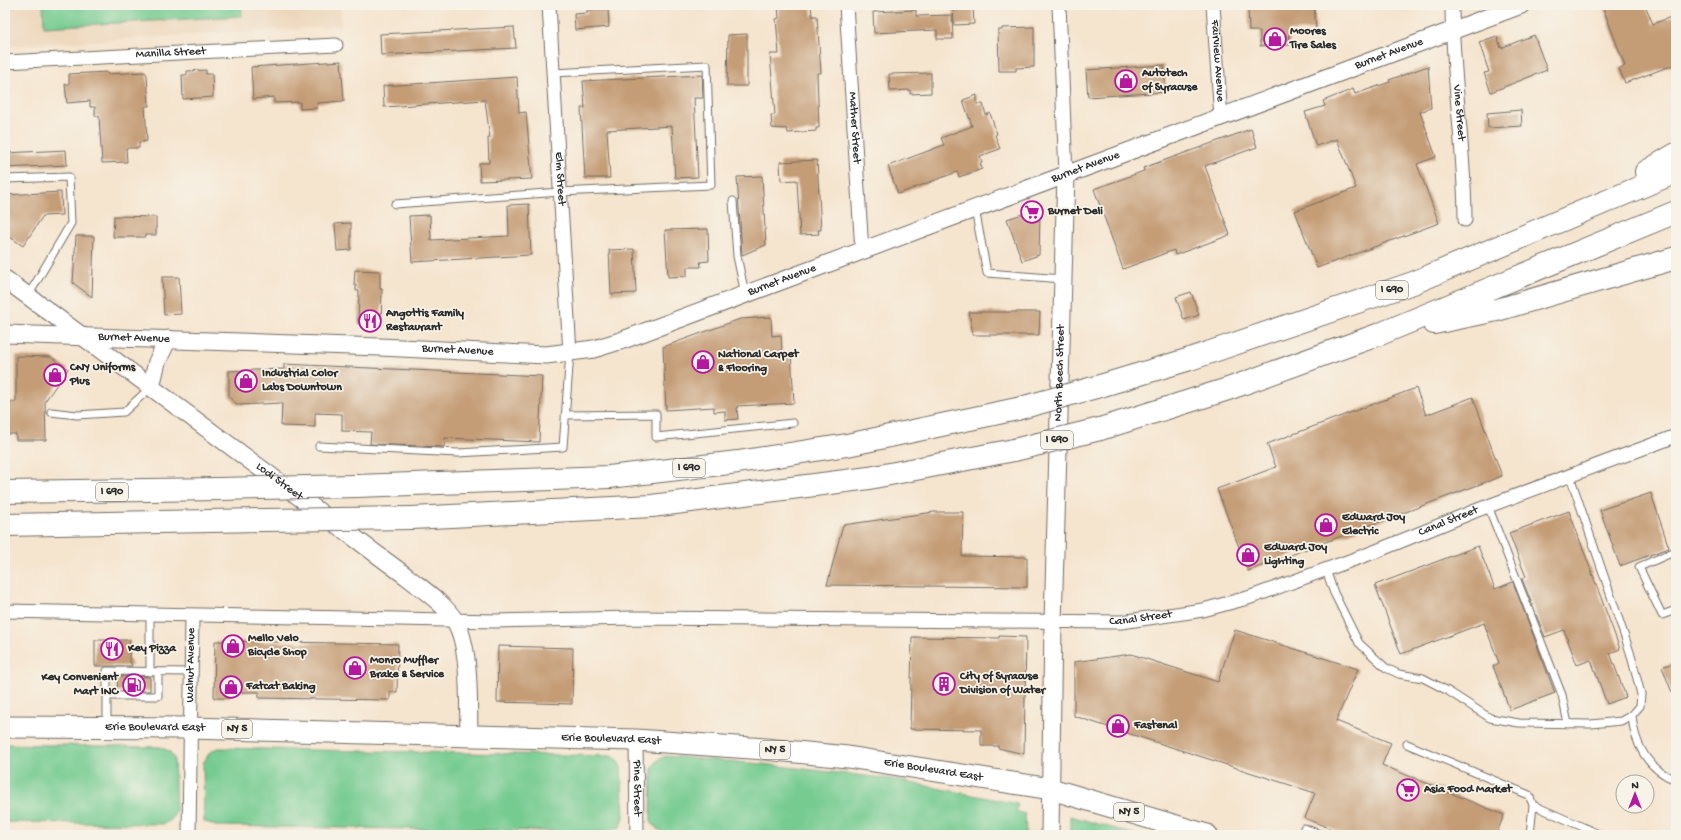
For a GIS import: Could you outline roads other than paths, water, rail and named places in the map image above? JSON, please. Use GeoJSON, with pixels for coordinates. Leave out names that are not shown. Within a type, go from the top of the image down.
{"type":"FeatureCollection","features":[{"type":"Feature","properties":{"kind":"highway"},"geometry":{"type":"LineString","coordinates":[[1572,214],[1676,154]]}},
{"type":"Feature","properties":{"kind":"highway","name":"I 690"},"geometry":{"type":"LineString","coordinates":[[5,492],[357,486],[609,477],[708,466],[847,445],[1017,409],[1190,359],[1413,283],[1572,214],[1676,172]]}},
{"type":"Feature","properties":{"kind":"highway","name":"I 690"},"geometry":{"type":"LineString","coordinates":[[5,525],[412,518],[652,506],[868,478],[1014,450],[1100,429],[1228,389],[1380,334],[1676,212]]}},
{"type":"Feature","properties":{"kind":"highway"},"geometry":{"type":"LineString","coordinates":[[1380,334],[1497,310],[1676,258]]}},
{"type":"Feature","properties":{"kind":"highway"},"geometry":{"type":"LineString","coordinates":[[5,537],[50,525]]}},
{"type":"Feature","properties":{"kind":"main road","name":"Erie Boulevard East"},"geometry":{"type":"LineString","coordinates":[[5,727],[190,728],[636,740],[765,749],[848,757],[1051,789],[1207,835]]}},
{"type":"Feature","properties":{"kind":"street","name":"Elm Street"},"geometry":{"type":"LineString","coordinates":[[549,5],[570,353]]}},
{"type":"Feature","properties":{"kind":"street","name":"Mather Street"},"geometry":{"type":"LineString","coordinates":[[846,5],[862,251]]}},
{"type":"Feature","properties":{"kind":"street","name":"North Beech Street"},"geometry":{"type":"LineString","coordinates":[[1050,835],[1066,175],[1059,5]]}},
{"type":"Feature","properties":{"kind":"street","name":"Fairview Avenue"},"geometry":{"type":"LineString","coordinates":[[1212,5],[1221,118]]}},
{"type":"Feature","properties":{"kind":"street","name":"Vine Street"},"geometry":{"type":"LineString","coordinates":[[1452,5],[1452,31],[1465,176],[1465,220]]}},
{"type":"Feature","properties":{"kind":"street","name":"Burnet Avenue"},"geometry":{"type":"LineString","coordinates":[[5,334],[168,339],[546,355],[594,349],[623,340],[1521,5]]}},
{"type":"Feature","properties":{"kind":"street","name":"Manilla Street"},"geometry":{"type":"LineString","coordinates":[[5,62],[336,45]]}},
{"type":"Feature","properties":{"kind":"street","name":"Lodi Street"},"geometry":{"type":"LineString","coordinates":[[5,279],[406,576],[444,607],[455,620],[461,633],[465,650],[469,736]]}},
{"type":"Feature","properties":{"kind":"street"},"geometry":{"type":"LineString","coordinates":[[151,387],[157,362],[168,339]]}},
{"type":"Feature","properties":{"kind":"street","name":"Canal Street"},"geometry":{"type":"LineString","coordinates":[[5,611],[192,616],[455,620],[634,618],[1121,622],[1203,610],[1251,597],[1326,570],[1488,506],[1676,436]]}},
{"type":"Feature","properties":{"kind":"street","name":"Walnut Avenue"},"geometry":{"type":"LineString","coordinates":[[189,835],[192,616]]}},
{"type":"Feature","properties":{"kind":"street","name":"Pine Street"},"geometry":{"type":"LineString","coordinates":[[636,740],[637,835]]}},
{"type":"Feature","properties":{"kind":"lane"},"geometry":{"type":"LineString","coordinates":[[395,204],[560,192],[711,185],[707,65],[553,73]]}},
{"type":"Feature","properties":{"kind":"lane"},"geometry":{"type":"LineString","coordinates":[[5,179],[69,177],[71,223],[28,296]]}},
{"type":"Feature","properties":{"kind":"lane"},"geometry":{"type":"LineString","coordinates":[[733,201],[737,256],[745,294]]}},
{"type":"Feature","properties":{"kind":"lane"},"geometry":{"type":"LineString","coordinates":[[975,209],[987,273],[1063,278]]}},
{"type":"Feature","properties":{"kind":"lane"},"geometry":{"type":"LineString","coordinates":[[319,446],[458,453],[563,447],[570,353]]}},
{"type":"Feature","properties":{"kind":"lane"},"geometry":{"type":"LineString","coordinates":[[52,412],[77,415],[124,412],[151,387]]}},
{"type":"Feature","properties":{"kind":"lane"},"geometry":{"type":"LineString","coordinates":[[565,415],[656,414],[656,437],[792,423]]}},
{"type":"Feature","properties":{"kind":"lane"},"geometry":{"type":"LineString","coordinates":[[1326,570],[1334,592],[1359,643],[1386,668],[1399,674],[1423,678],[1448,691],[1490,718],[1519,723],[1591,724],[1621,721],[1632,715],[1640,706],[1642,694],[1628,645],[1570,476]]}},
{"type":"Feature","properties":{"kind":"lane"},"geometry":{"type":"LineString","coordinates":[[1488,506],[1562,695],[1568,724]]}},
{"type":"Feature","properties":{"kind":"lane"},"geometry":{"type":"LineString","coordinates":[[1676,551],[1639,567],[1662,615],[1676,610]]}},
{"type":"Feature","properties":{"kind":"lane"},"geometry":{"type":"LineString","coordinates":[[150,615],[150,672]]}},
{"type":"Feature","properties":{"kind":"lane"},"geometry":{"type":"LineString","coordinates":[[107,728],[107,671],[191,672]]}},
{"type":"Feature","properties":{"kind":"lane"},"geometry":{"type":"LineString","coordinates":[[107,696],[158,696],[158,672]]}},
{"type":"Feature","properties":{"kind":"lane"},"geometry":{"type":"LineString","coordinates":[[1632,715],[1633,732],[1645,758],[1663,776],[1676,780]]}},
{"type":"Feature","properties":{"kind":"lane"},"geometry":{"type":"LineString","coordinates":[[1407,744],[1529,795],[1533,806],[1530,835]]}},
{"type":"Feature","properties":{"kind":"lane"},"geometry":{"type":"LineString","coordinates":[[1533,806],[1601,835]]}},
{"type":"Feature","properties":{"kind":"lane"},"geometry":{"type":"LineString","coordinates":[[1304,828],[1322,835]]}},
{"type":"Feature","properties":{"kind":"place","name":"Moores Tire Sales"},"geometry":{"type":"Point","coordinates":[1275,39]}},
{"type":"Feature","properties":{"kind":"place","name":"Autotech of Syracuse"},"geometry":{"type":"Point","coordinates":[1126,81]}},
{"type":"Feature","properties":{"kind":"place","name":"Burnet Deli"},"geometry":{"type":"Point","coordinates":[1032,212]}},
{"type":"Feature","properties":{"kind":"place","name":"Angottis Family Restaurant"},"geometry":{"type":"Point","coordinates":[370,321]}},
{"type":"Feature","properties":{"kind":"place","name":"National Carpet & Flooring"},"geometry":{"type":"Point","coordinates":[703,362]}},
{"type":"Feature","properties":{"kind":"place","name":"CNY Uniforms Plus"},"geometry":{"type":"Point","coordinates":[55,375]}},
{"type":"Feature","properties":{"kind":"place","name":"Industrial Color Labs Downtown"},"geometry":{"type":"Point","coordinates":[246,381]}},
{"type":"Feature","properties":{"kind":"place","name":"Edward Joy Electric"},"geometry":{"type":"Point","coordinates":[1326,525]}},
{"type":"Feature","properties":{"kind":"place","name":"Edward Joy Lighting"},"geometry":{"type":"Point","coordinates":[1248,555]}},
{"type":"Feature","properties":{"kind":"place","name":"Mello Velo Bicycle Shop"},"geometry":{"type":"Point","coordinates":[233,646]}},
{"type":"Feature","properties":{"kind":"place","name":"Key Pizza"},"geometry":{"type":"Point","coordinates":[112,649]}},
{"type":"Feature","properties":{"kind":"place","name":"Monro Muffler Brake & Service"},"geometry":{"type":"Point","coordinates":[355,668]}},
{"type":"Feature","properties":{"kind":"place","name":"City of Syracuse Division of Water"},"geometry":{"type":"Point","coordinates":[944,684]}},
{"type":"Feature","properties":{"kind":"place","name":"Key Convenient Mart INC"},"geometry":{"type":"Point","coordinates":[134,685]}},
{"type":"Feature","properties":{"kind":"place","name":"Fatcat Baking"},"geometry":{"type":"Point","coordinates":[231,687]}},
{"type":"Feature","properties":{"kind":"place","name":"Fastenal"},"geometry":{"type":"Point","coordinates":[1118,726]}},
{"type":"Feature","properties":{"kind":"place","name":"Asia Food Market"},"geometry":{"type":"Point","coordinates":[1408,790]}}]}
